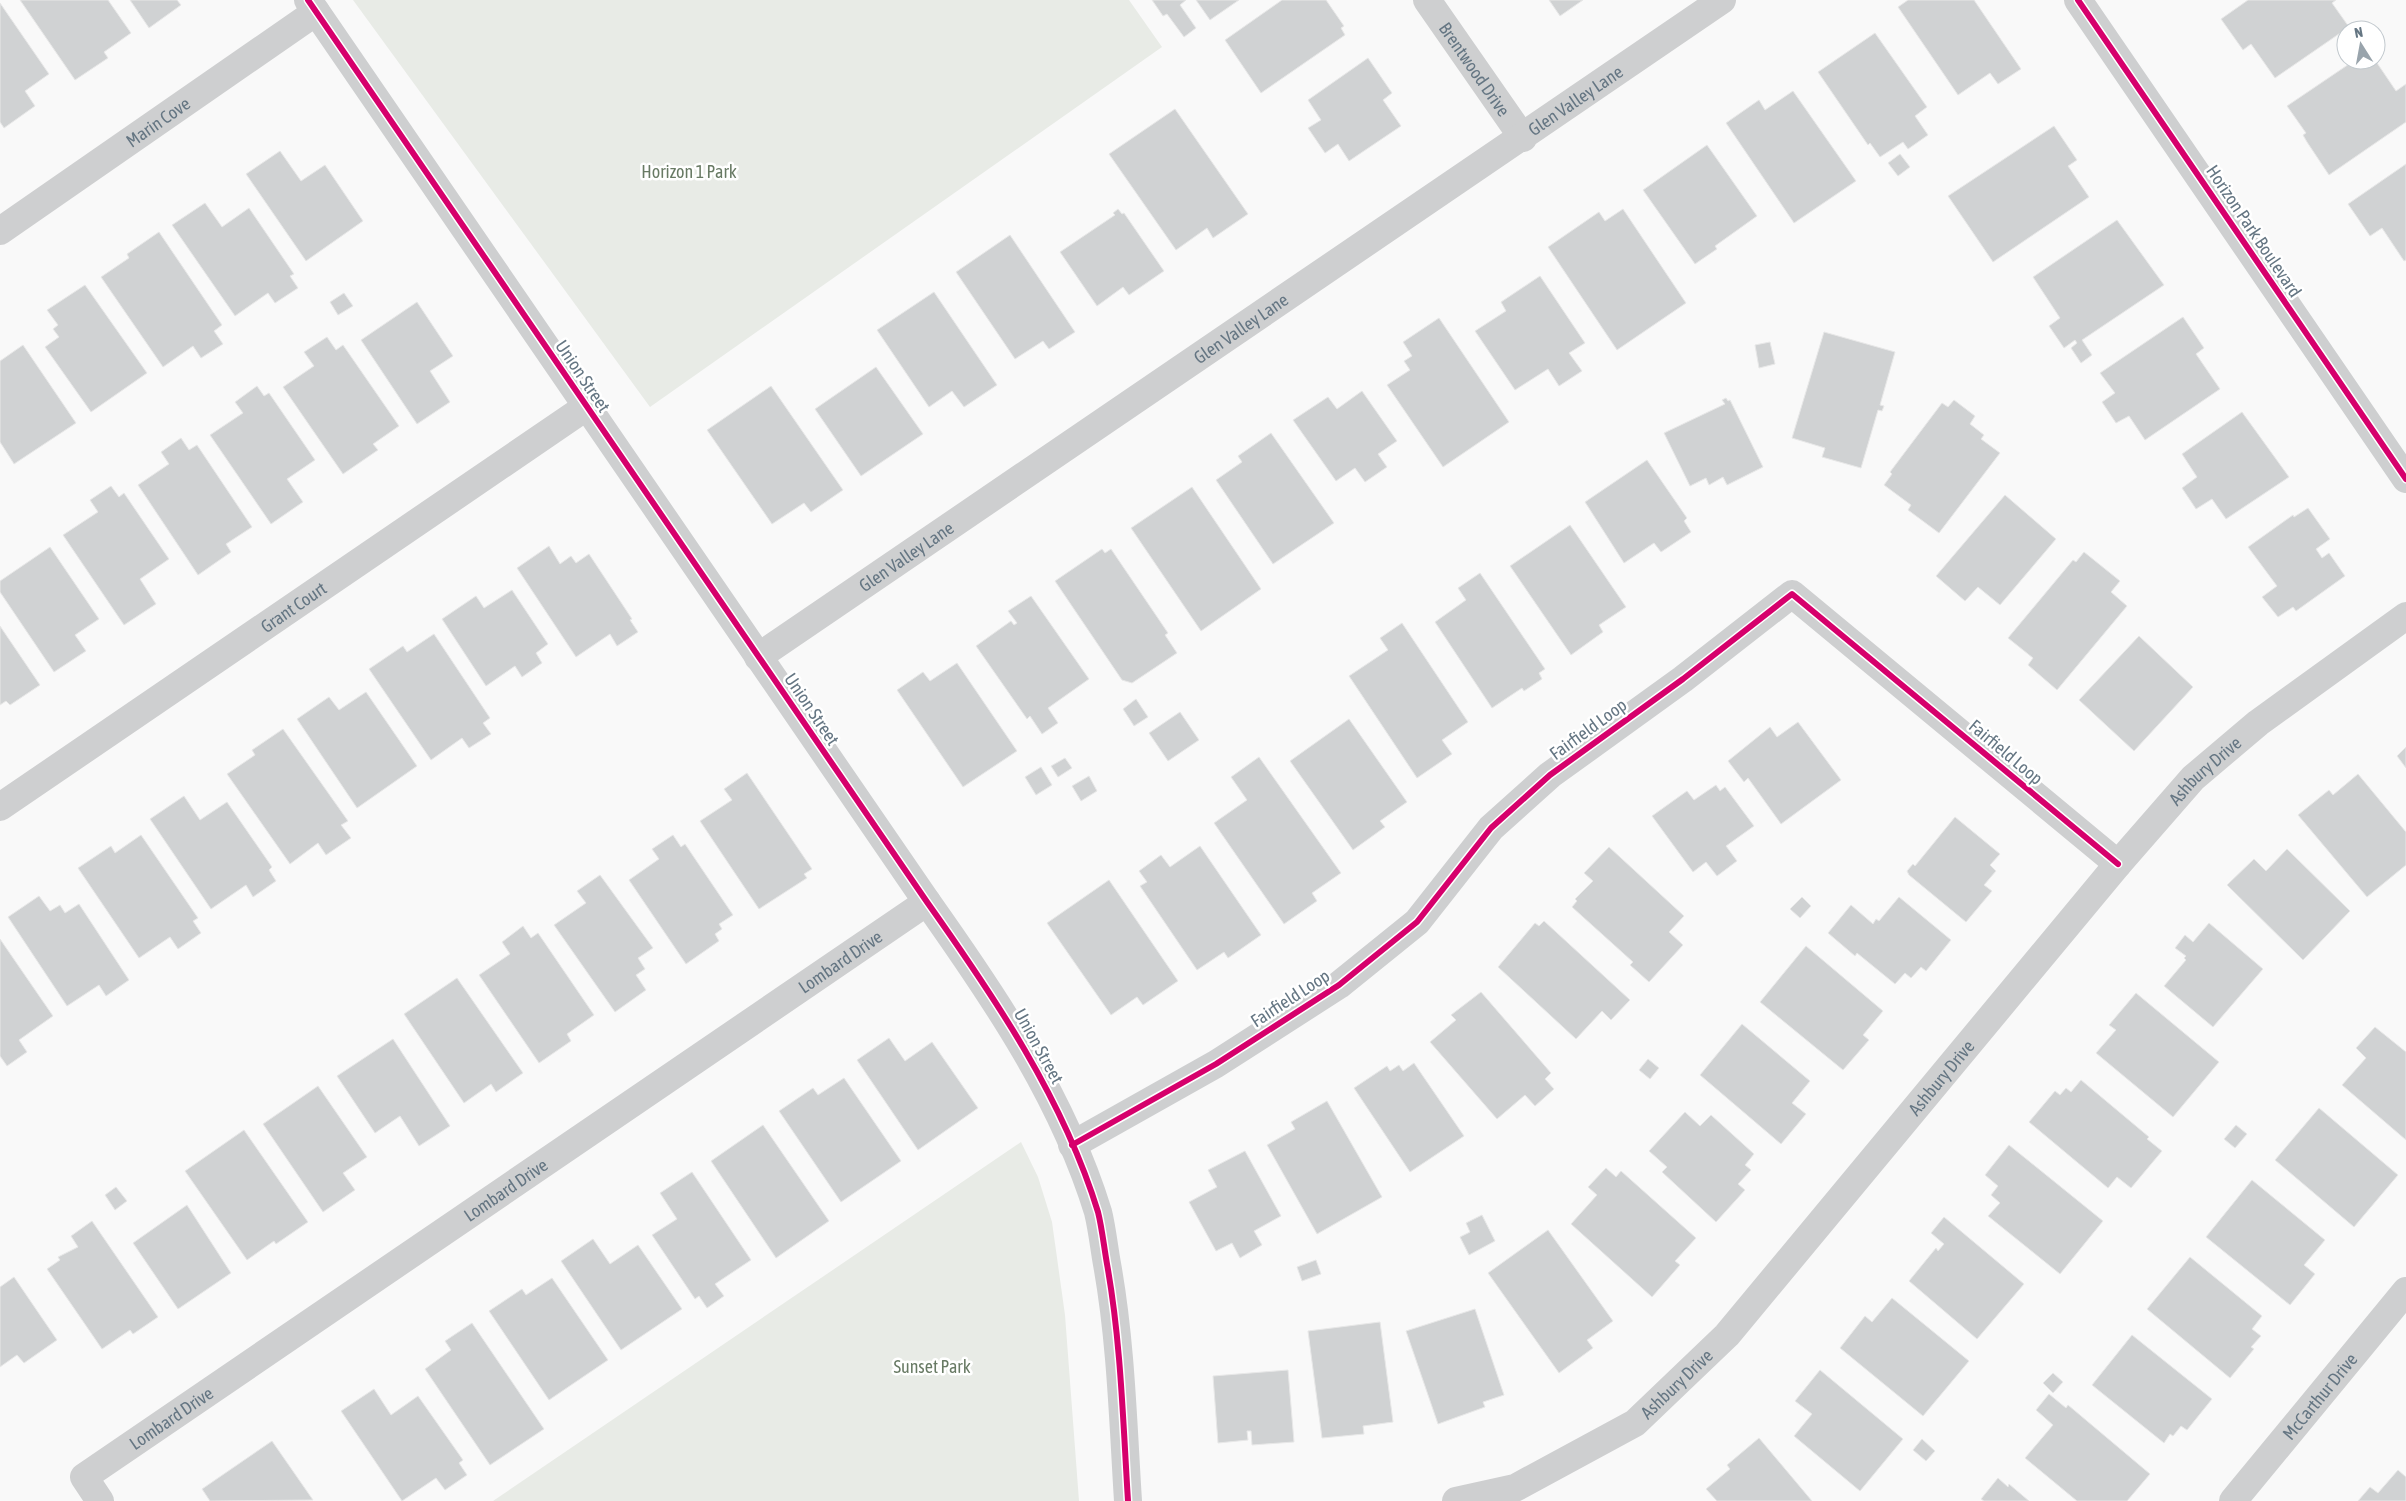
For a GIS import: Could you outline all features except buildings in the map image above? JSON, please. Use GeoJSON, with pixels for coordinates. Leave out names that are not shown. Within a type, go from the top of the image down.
{"type":"FeatureCollection","features":[{"type":"Feature","properties":{"kind":"street","name":"Brentwood Drive"},"geometry":{"type":"LineString","coordinates":[[1426,0],[1523,138]]}},
{"type":"Feature","properties":{"kind":"street","name":"Glen Valley Lane"},"geometry":{"type":"LineString","coordinates":[[758,657],[1523,138],[1722,0]]}},
{"type":"Feature","properties":{"kind":"street","name":"Horizon Park Boulevard"},"geometry":{"type":"LineString","coordinates":[[2078,0],[2406,479]]}},
{"type":"Feature","properties":{"kind":"street","name":"Marin Cove"},"geometry":{"type":"LineString","coordinates":[[0,231],[312,6]]}},
{"type":"Feature","properties":{"kind":"street","name":"Union Street"},"geometry":{"type":"LineString","coordinates":[[312,6],[758,657],[977,972],[1020,1038],[1072,1145],[1098,1213],[1115,1312],[1128,1501]]}},
{"type":"Feature","properties":{"kind":"street","name":"Grant Court"},"geometry":{"type":"LineString","coordinates":[[0,807],[586,407]]}},
{"type":"Feature","properties":{"kind":"street","name":"Fairfield Loop"},"geometry":{"type":"LineString","coordinates":[[1072,1145],[1216,1064],[1339,985],[1417,922],[1491,828],[1550,775],[1683,679],[1792,594],[2118,864]]}},
{"type":"Feature","properties":{"kind":"street","name":"Ashbury Drive"},"geometry":{"type":"LineString","coordinates":[[1456,1501],[1514,1488],[1635,1423],[1727,1335],[2118,864],[2193,778],[2258,723],[2406,616]]}},
{"type":"Feature","properties":{"kind":"street","name":"Lombard Drive"},"geometry":{"type":"LineString","coordinates":[[100,1501],[84,1477],[927,902]]}},
{"type":"Feature","properties":{"kind":"street","name":"McCarthur Drive"},"geometry":{"type":"LineString","coordinates":[[2233,1501],[2406,1291]]}},
{"type":"Feature","properties":{"kind":"green space","name":"Horizon 1 Park"},"geometry":{"type":"Polygon","coordinates":[[[353,0],[1129,0],[1162,47],[650,407],[353,0]]]}},
{"type":"Feature","properties":{"kind":"green space","name":"Sunset Park"},"geometry":{"type":"Polygon","coordinates":[[[1021,1142],[1038,1177],[1052,1222],[1065,1315],[1079,1501],[493,1501],[1021,1142]]]}},
{"type":"Feature","properties":{"kind":"cycle path"},"geometry":{"type":"LineString","coordinates":[[308,0],[977,975],[1025,1050],[1066,1129],[1083,1170],[1101,1224],[1112,1293],[1118,1352],[1128,1501]]}},
{"type":"Feature","properties":{"kind":"cycle path"},"geometry":{"type":"LineString","coordinates":[[2078,0],[2406,479]]}},
{"type":"Feature","properties":{"kind":"cycle path"},"geometry":{"type":"LineString","coordinates":[[1072,1145],[1216,1064],[1339,985],[1417,922],[1491,828],[1550,775],[1683,679],[1792,594],[2118,864]]}}]}
